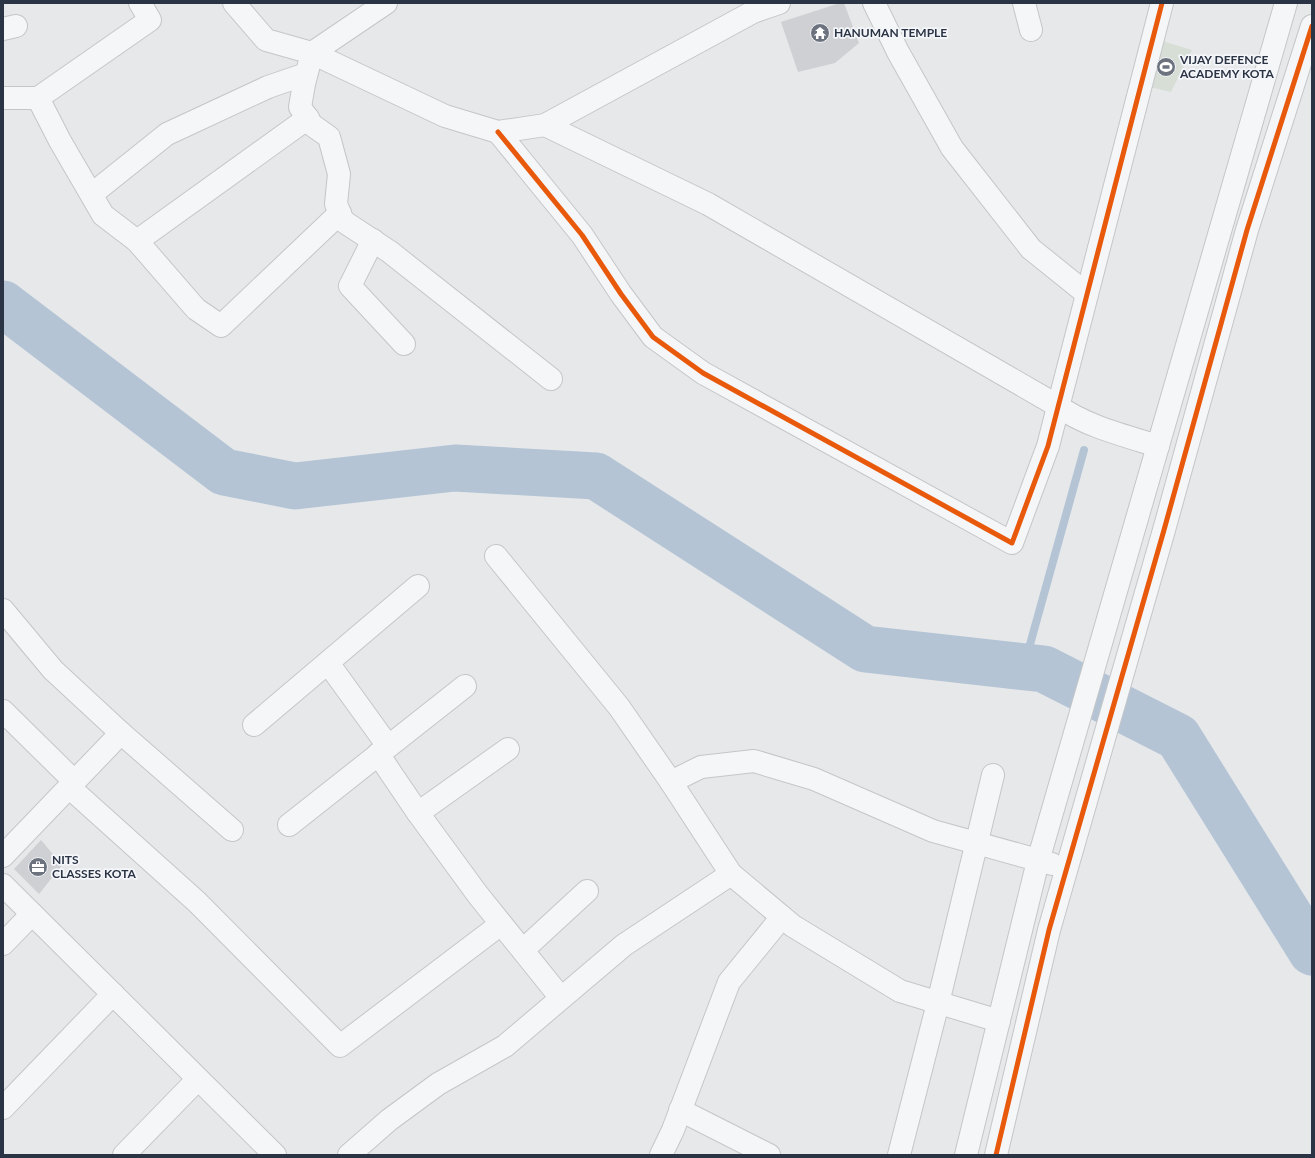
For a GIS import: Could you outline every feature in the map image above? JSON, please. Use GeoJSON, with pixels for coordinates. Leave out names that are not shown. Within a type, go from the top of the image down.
{"type":"FeatureCollection","features":[{"type":"Feature","properties":{"kind":"street"},"geometry":{"type":"LineString","coordinates":[[3,98],[38,98],[150,20],[140,3]]}},
{"type":"Feature","properties":{"kind":"street"},"geometry":{"type":"LineString","coordinates":[[234,3],[266,40],[312,53],[445,116],[498,132],[545,125],[753,12],[779,3]]}},
{"type":"Feature","properties":{"kind":"street"},"geometry":{"type":"LineString","coordinates":[[386,3],[312,53],[306,74],[300,107],[312,125],[329,137],[339,174],[336,204],[343,221],[390,252],[551,379]]}},
{"type":"Feature","properties":{"kind":"street"},"geometry":{"type":"LineString","coordinates":[[874,3],[898,52],[952,148],[1031,249],[1087,294]]}},
{"type":"Feature","properties":{"kind":"street"},"geometry":{"type":"LineString","coordinates":[[1024,3],[1031,30]]}},
{"type":"Feature","properties":{"kind":"street"},"geometry":{"type":"LineString","coordinates":[[498,132],[582,235],[621,294],[653,337],[703,373],[1012,543],[1048,446],[1162,3]]}},
{"type":"Feature","properties":{"kind":"street"},"geometry":{"type":"LineString","coordinates":[[966,1155],[1038,861],[1286,3]]}},
{"type":"Feature","properties":{"kind":"street"},"geometry":{"type":"LineString","coordinates":[[996,1155],[1049,930],[1140,615],[1247,230],[1312,26]]}},
{"type":"Feature","properties":{"kind":"street"},"geometry":{"type":"LineString","coordinates":[[92,194],[167,134],[268,87],[306,74]]}},
{"type":"Feature","properties":{"kind":"street"},"geometry":{"type":"LineString","coordinates":[[38,98],[60,141],[103,215],[137,241],[196,309],[221,326],[340,213]]}},
{"type":"Feature","properties":{"kind":"street"},"geometry":{"type":"LineString","coordinates":[[137,241],[308,118]]}},
{"type":"Feature","properties":{"kind":"street"},"geometry":{"type":"LineString","coordinates":[[545,125],[708,204],[1070,414],[1108,430],[1158,446]]}},
{"type":"Feature","properties":{"kind":"street"},"geometry":{"type":"LineString","coordinates":[[373,240],[350,286],[404,344]]}},
{"type":"Feature","properties":{"kind":"street"},"geometry":{"type":"LineString","coordinates":[[496,556],[619,707],[671,782],[731,874],[793,926],[900,991],[999,1021]]}},
{"type":"Feature","properties":{"kind":"street"},"geometry":{"type":"LineString","coordinates":[[254,725],[418,586]]}},
{"type":"Feature","properties":{"kind":"street"},"geometry":{"type":"LineString","coordinates":[[3,610],[54,670],[121,733],[232,830]]}},
{"type":"Feature","properties":{"kind":"street"},"geometry":{"type":"LineString","coordinates":[[328,662],[383,750],[418,813],[478,895],[561,998]]}},
{"type":"Feature","properties":{"kind":"street"},"geometry":{"type":"LineString","coordinates":[[289,825],[465,686]]}},
{"type":"Feature","properties":{"kind":"street"},"geometry":{"type":"LineString","coordinates":[[3,711],[72,784],[197,902],[340,1046],[501,924]]}},
{"type":"Feature","properties":{"kind":"street"},"geometry":{"type":"LineString","coordinates":[[3,856],[121,733]]}},
{"type":"Feature","properties":{"kind":"street"},"geometry":{"type":"LineString","coordinates":[[418,813],[508,749]]}},
{"type":"Feature","properties":{"kind":"street"},"geometry":{"type":"LineString","coordinates":[[671,782],[701,767],[754,761],[814,779],[933,831],[1038,861],[1067,867]]}},
{"type":"Feature","properties":{"kind":"street"},"geometry":{"type":"LineString","coordinates":[[899,1155],[938,1003],[993,775]]}},
{"type":"Feature","properties":{"kind":"street"},"geometry":{"type":"LineString","coordinates":[[349,1155],[388,1120],[438,1084],[505,1046],[624,945],[731,874]]}},
{"type":"Feature","properties":{"kind":"street"},"geometry":{"type":"LineString","coordinates":[[3,885],[198,1079],[270,1153]]}},
{"type":"Feature","properties":{"kind":"street"},"geometry":{"type":"LineString","coordinates":[[522,950],[587,891]]}},
{"type":"Feature","properties":{"kind":"street"},"geometry":{"type":"LineString","coordinates":[[3,944],[32,914]]}},
{"type":"Feature","properties":{"kind":"street"},"geometry":{"type":"LineString","coordinates":[[661,1155],[680,1110],[728,982],[782,917]]}},
{"type":"Feature","properties":{"kind":"street"},"geometry":{"type":"LineString","coordinates":[[3,1108],[113,994]]}},
{"type":"Feature","properties":{"kind":"street"},"geometry":{"type":"LineString","coordinates":[[124,1155],[198,1079]]}},
{"type":"Feature","properties":{"kind":"street"},"geometry":{"type":"LineString","coordinates":[[680,1110],[769,1155]]}},
{"type":"Feature","properties":{"kind":"shaded area","name":"VIJAY DEFENCE ACADEMY KOTA"},"geometry":{"type":"Polygon","coordinates":[[[1162,41],[1192,50],[1171,92],[1141,85],[1162,41]]]}},
{"type":"Feature","properties":{"kind":"building","name":"HANUMAN TEMPLE"},"geometry":{"type":"Polygon","coordinates":[[[844,3],[859,43],[835,63],[798,72],[781,22],[844,3]]]}},
{"type":"Feature","properties":{"kind":"building","name":"NITS CLASSES KOTA"},"geometry":{"type":"Polygon","coordinates":[[[41,840],[62,865],[39,894],[14,869],[41,840]]]}},
{"type":"Feature","properties":{"kind":"waterway"},"geometry":{"type":"LineString","coordinates":[[3,304],[224,472],[295,486],[455,468],[596,476],[865,649],[1044,669],[1178,737],[1312,952]]}},
{"type":"Feature","properties":{"kind":"waterway"},"geometry":{"type":"LineString","coordinates":[[1024,666],[1084,450]]}},
{"type":"Feature","properties":{"kind":"cycle path"},"geometry":{"type":"LineString","coordinates":[[498,132],[582,235],[621,294],[653,337],[703,373],[1012,543],[1048,446],[1162,3]]}},
{"type":"Feature","properties":{"kind":"cycle path"},"geometry":{"type":"LineString","coordinates":[[996,1155],[1049,930],[1164,530],[1247,230],[1312,26]]}},
{"type":"Feature","properties":{"kind":"place","name":"HANUMAN TEMPLE"},"geometry":{"type":"Point","coordinates":[820,33]}},
{"type":"Feature","properties":{"kind":"place","name":"VIJAY DEFENCE ACADEMY KOTA"},"geometry":{"type":"Point","coordinates":[1166,67]}},
{"type":"Feature","properties":{"kind":"place","name":"NITS CLASSES KOTA"},"geometry":{"type":"Point","coordinates":[38,867]}}]}
